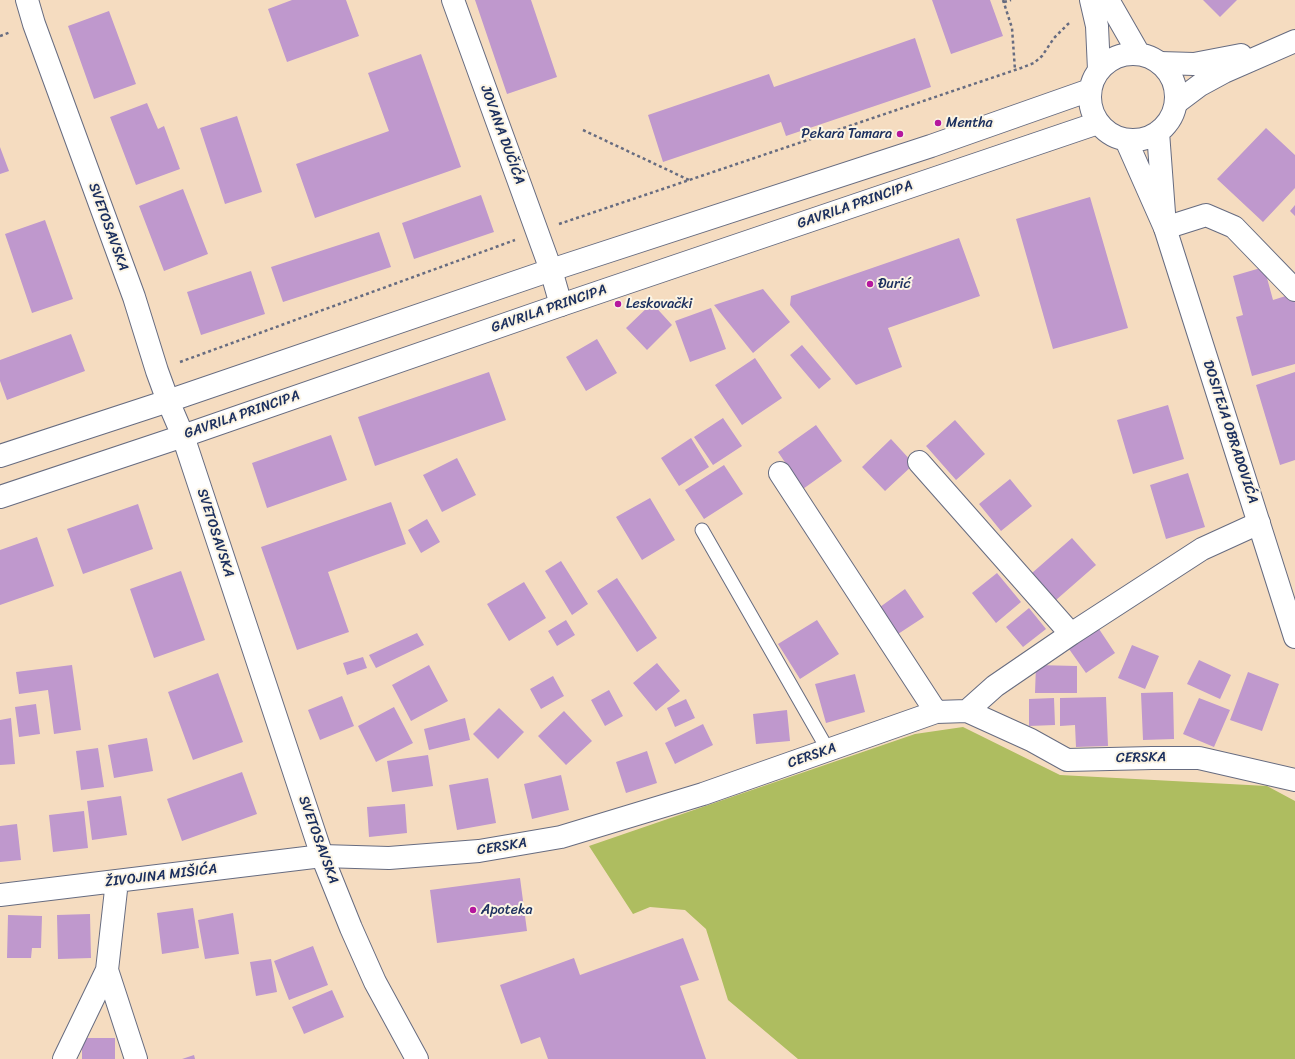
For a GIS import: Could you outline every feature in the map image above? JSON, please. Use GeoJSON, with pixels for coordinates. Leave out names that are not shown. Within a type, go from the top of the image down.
{"type":"FeatureCollection","features":[{"type":"Feature","properties":{"kind":"street","name":"SVETOSAVSKA"},"geometry":{"type":"LineString","coordinates":[[28,0],[34,24],[134,297],[168,401],[183,436],[322,856],[375,982],[417,1059]]}},
{"type":"Feature","properties":{"kind":"street","name":"JOVANA DUČIĆA"},"geometry":{"type":"LineString","coordinates":[[453,0],[551,270],[561,305]]}},
{"type":"Feature","properties":{"kind":"street"},"geometry":{"type":"LineString","coordinates":[[1098,4],[1140,54]]}},
{"type":"Feature","properties":{"kind":"street"},"geometry":{"type":"LineString","coordinates":[[1098,4],[1097,26],[1099,70]]}},
{"type":"Feature","properties":{"kind":"street"},"geometry":{"type":"LineString","coordinates":[[1160,63],[1194,64],[1287,44]]}},
{"type":"Feature","properties":{"kind":"street"},"geometry":{"type":"LineString","coordinates":[[1176,103],[1200,85],[1224,72],[1287,44]]}},
{"type":"Feature","properties":{"kind":"street"},"geometry":{"type":"LineString","coordinates":[[1128,53],[1150,57],[1160,63],[1168,71],[1174,81],[1176,92],[1176,103],[1170,119],[1158,132],[1137,140],[1126,140],[1115,137],[1105,131],[1092,113],[1089,102],[1092,79],[1099,70],[1107,62],[1117,56],[1128,53]]}},
{"type":"Feature","properties":{"kind":"street"},"geometry":{"type":"LineString","coordinates":[[0,456],[168,401],[551,270],[924,148],[1090,90]]}},
{"type":"Feature","properties":{"kind":"street","name":"GAVRILA PRINCIPA"},"geometry":{"type":"LineString","coordinates":[[0,497],[183,436],[561,305],[1098,123]]}},
{"type":"Feature","properties":{"kind":"street","name":"DOSITEJA OBRADOVIĆA"},"geometry":{"type":"LineString","coordinates":[[1158,132],[1165,228]]}},
{"type":"Feature","properties":{"kind":"street","name":"DOSITEJA OBRADOVIĆA"},"geometry":{"type":"LineString","coordinates":[[1126,140],[1165,228],[1295,637]]}},
{"type":"Feature","properties":{"kind":"street"},"geometry":{"type":"LineString","coordinates":[[1165,228],[1206,215],[1234,227],[1295,290]]}},
{"type":"Feature","properties":{"kind":"street"},"geometry":{"type":"LineString","coordinates":[[919,462],[1071,634]]}},
{"type":"Feature","properties":{"kind":"street"},"geometry":{"type":"LineString","coordinates":[[780,473],[936,712]]}},
{"type":"Feature","properties":{"kind":"street"},"geometry":{"type":"LineString","coordinates":[[967,711],[995,686],[1071,634],[1202,549],[1259,523]]}},
{"type":"Feature","properties":{"kind":"street","name":"CERSKA"},"geometry":{"type":"LineString","coordinates":[[322,856],[389,858],[479,851],[562,837],[702,794],[936,712],[967,711],[1031,740],[1067,760],[1199,758],[1295,780]]}},
{"type":"Feature","properties":{"kind":"street","name":"ŽIVOJINA MIŠIĆA"},"geometry":{"type":"LineString","coordinates":[[0,894],[322,856]]}},
{"type":"Feature","properties":{"kind":"street"},"geometry":{"type":"LineString","coordinates":[[64,1059],[107,970],[117,881]]}},
{"type":"Feature","properties":{"kind":"street"},"geometry":{"type":"LineString","coordinates":[[107,970],[136,1059]]}},
{"type":"Feature","properties":{"kind":"lane"},"geometry":{"type":"LineString","coordinates":[[702,530],[828,750]]}},
{"type":"Feature","properties":{"kind":"path"},"geometry":{"type":"LineString","coordinates":[[1011,0],[1003,1],[1012,28],[1015,70]]}},
{"type":"Feature","properties":{"kind":"path"},"geometry":{"type":"LineString","coordinates":[[157,370],[537,232],[1034,63],[1042,56],[1054,38],[1068,24],[1098,4]]}},
{"type":"Feature","properties":{"kind":"path"},"geometry":{"type":"LineString","coordinates":[[583,130],[689,180]]}},
{"type":"Feature","properties":{"kind":"green space"},"geometry":{"type":"Polygon","coordinates":[[[963,727],[1060,775],[1267,786],[1295,801],[1295,1059],[798,1059],[728,1000],[706,929],[685,910],[650,907],[633,914],[589,846],[915,734],[963,727]]]}},
{"type":"Feature","properties":{"kind":"building"},"geometry":{"type":"Polygon","coordinates":[[[292,0],[346,0],[359,36],[287,62],[268,9],[292,0]]]}},
{"type":"Feature","properties":{"kind":"building"},"geometry":{"type":"Polygon","coordinates":[[[475,0],[531,0],[557,77],[507,94],[475,0]]]}},
{"type":"Feature","properties":{"kind":"building"},"geometry":{"type":"Polygon","coordinates":[[[932,0],[990,0],[1003,36],[951,54],[932,0]]]}},
{"type":"Feature","properties":{"kind":"building"},"geometry":{"type":"Polygon","coordinates":[[[1203,0],[1237,0],[1220,17],[1203,0]]]}},
{"type":"Feature","properties":{"kind":"building"},"geometry":{"type":"Polygon","coordinates":[[[109,11],[136,84],[94,99],[68,26],[109,11]]]}},
{"type":"Feature","properties":{"kind":"building"},"geometry":{"type":"Polygon","coordinates":[[[915,38],[931,87],[786,136],[781,122],[663,162],[648,115],[769,74],[774,87],[915,38]]]}},
{"type":"Feature","properties":{"kind":"building"},"geometry":{"type":"Polygon","coordinates":[[[421,54],[461,167],[315,218],[296,164],[389,131],[368,73],[421,54]]]}},
{"type":"Feature","properties":{"kind":"building"},"geometry":{"type":"Polygon","coordinates":[[[147,103],[158,129],[164,126],[180,169],[136,185],[110,117],[147,103]]]}},
{"type":"Feature","properties":{"kind":"building"},"geometry":{"type":"Polygon","coordinates":[[[237,116],[262,192],[225,204],[200,128],[237,116]]]}},
{"type":"Feature","properties":{"kind":"building"},"geometry":{"type":"Polygon","coordinates":[[[1266,128],[1295,155],[1295,188],[1263,222],[1217,179],[1266,128]]]}},
{"type":"Feature","properties":{"kind":"building"},"geometry":{"type":"Polygon","coordinates":[[[0,147],[9,171],[0,174],[0,147]]]}},
{"type":"Feature","properties":{"kind":"building"},"geometry":{"type":"Polygon","coordinates":[[[183,189],[208,254],[164,271],[139,206],[183,189]]]}},
{"type":"Feature","properties":{"kind":"building"},"geometry":{"type":"Polygon","coordinates":[[[481,195],[494,232],[414,259],[402,223],[481,195]]]}},
{"type":"Feature","properties":{"kind":"building"},"geometry":{"type":"Polygon","coordinates":[[[1090,197],[1128,328],[1053,349],[1016,219],[1090,197]]]}},
{"type":"Feature","properties":{"kind":"building"},"geometry":{"type":"Polygon","coordinates":[[[1295,205],[1295,216],[1290,211],[1295,205]]]}},
{"type":"Feature","properties":{"kind":"building"},"geometry":{"type":"Polygon","coordinates":[[[45,220],[73,299],[32,313],[5,234],[45,220]]]}},
{"type":"Feature","properties":{"kind":"building"},"geometry":{"type":"Polygon","coordinates":[[[379,232],[391,267],[283,302],[271,267],[379,232]]]}},
{"type":"Feature","properties":{"kind":"building"},"geometry":{"type":"Polygon","coordinates":[[[959,238],[980,296],[888,328],[902,367],[856,385],[790,305],[791,296],[959,238]]]}},
{"type":"Feature","properties":{"kind":"building"},"geometry":{"type":"Polygon","coordinates":[[[1264,267],[1273,300],[1292,294],[1295,303],[1295,364],[1252,376],[1236,317],[1243,315],[1233,276],[1264,267]]]}},
{"type":"Feature","properties":{"kind":"building"},"geometry":{"type":"Polygon","coordinates":[[[251,271],[265,314],[201,335],[187,292],[251,271]]]}},
{"type":"Feature","properties":{"kind":"building"},"geometry":{"type":"Polygon","coordinates":[[[763,289],[790,322],[753,353],[714,305],[763,289]]]}},
{"type":"Feature","properties":{"kind":"building"},"geometry":{"type":"Polygon","coordinates":[[[652,303],[672,325],[647,350],[626,328],[652,303]]]}},
{"type":"Feature","properties":{"kind":"building"},"geometry":{"type":"Polygon","coordinates":[[[711,308],[726,349],[690,362],[675,321],[711,308]]]}},
{"type":"Feature","properties":{"kind":"building"},"geometry":{"type":"Polygon","coordinates":[[[71,334],[85,371],[7,400],[0,381],[0,360],[71,334]]]}},
{"type":"Feature","properties":{"kind":"building"},"geometry":{"type":"Polygon","coordinates":[[[597,339],[617,373],[586,391],[566,357],[597,339]]]}},
{"type":"Feature","properties":{"kind":"building"},"geometry":{"type":"Polygon","coordinates":[[[802,345],[831,379],[819,389],[790,355],[802,345]]]}},
{"type":"Feature","properties":{"kind":"building"},"geometry":{"type":"Polygon","coordinates":[[[755,358],[782,398],[742,425],[715,385],[755,358]]]}},
{"type":"Feature","properties":{"kind":"building"},"geometry":{"type":"Polygon","coordinates":[[[489,372],[506,420],[375,466],[358,417],[489,372]]]}},
{"type":"Feature","properties":{"kind":"building"},"geometry":{"type":"Polygon","coordinates":[[[1295,372],[1295,460],[1280,465],[1256,385],[1295,372]]]}},
{"type":"Feature","properties":{"kind":"building"},"geometry":{"type":"Polygon","coordinates":[[[1168,405],[1184,459],[1133,474],[1117,420],[1168,405]]]}},
{"type":"Feature","properties":{"kind":"building"},"geometry":{"type":"Polygon","coordinates":[[[723,418],[742,446],[713,465],[694,437],[723,418]]]}},
{"type":"Feature","properties":{"kind":"building"},"geometry":{"type":"Polygon","coordinates":[[[955,420],[985,454],[956,480],[926,446],[955,420]]]}},
{"type":"Feature","properties":{"kind":"building"},"geometry":{"type":"Polygon","coordinates":[[[816,425],[842,461],[803,489],[778,452],[816,425]]]}},
{"type":"Feature","properties":{"kind":"building"},"geometry":{"type":"Polygon","coordinates":[[[331,435],[347,480],[267,508],[252,463],[331,435]]]}},
{"type":"Feature","properties":{"kind":"building"},"geometry":{"type":"Polygon","coordinates":[[[691,438],[709,467],[679,486],[661,458],[691,438]]]}},
{"type":"Feature","properties":{"kind":"building"},"geometry":{"type":"Polygon","coordinates":[[[891,439],[914,464],[885,491],[862,467],[891,439]]]}},
{"type":"Feature","properties":{"kind":"building"},"geometry":{"type":"Polygon","coordinates":[[[457,458],[476,495],[442,512],[423,475],[457,458]]]}},
{"type":"Feature","properties":{"kind":"building"},"geometry":{"type":"Polygon","coordinates":[[[724,465],[743,494],[704,519],[685,490],[724,465]]]}},
{"type":"Feature","properties":{"kind":"building"},"geometry":{"type":"Polygon","coordinates":[[[1188,473],[1205,527],[1166,539],[1150,485],[1188,473]]]}},
{"type":"Feature","properties":{"kind":"building"},"geometry":{"type":"Polygon","coordinates":[[[1010,479],[1032,506],[1001,531],[979,504],[1010,479]]]}},
{"type":"Feature","properties":{"kind":"building"},"geometry":{"type":"Polygon","coordinates":[[[650,498],[675,540],[642,560],[616,517],[650,498]]]}},
{"type":"Feature","properties":{"kind":"building"},"geometry":{"type":"Polygon","coordinates":[[[391,502],[406,544],[328,572],[349,632],[297,650],[261,547],[391,502]]]}},
{"type":"Feature","properties":{"kind":"building"},"geometry":{"type":"Polygon","coordinates":[[[138,504],[153,549],[83,574],[67,529],[138,504]]]}},
{"type":"Feature","properties":{"kind":"building"},"geometry":{"type":"Polygon","coordinates":[[[427,519],[440,542],[421,553],[408,530],[427,519]]]}},
{"type":"Feature","properties":{"kind":"building"},"geometry":{"type":"Polygon","coordinates":[[[37,537],[54,586],[0,605],[0,550],[37,537]]]}},
{"type":"Feature","properties":{"kind":"building"},"geometry":{"type":"Polygon","coordinates":[[[1072,538],[1096,565],[1056,600],[1032,573],[1072,538]]]}},
{"type":"Feature","properties":{"kind":"building"},"geometry":{"type":"Polygon","coordinates":[[[561,561],[588,604],[572,615],[545,571],[561,561]]]}},
{"type":"Feature","properties":{"kind":"building"},"geometry":{"type":"Polygon","coordinates":[[[181,571],[205,640],[154,658],[130,589],[181,571]]]}},
{"type":"Feature","properties":{"kind":"building"},"geometry":{"type":"Polygon","coordinates":[[[997,573],[1021,602],[996,623],[972,593],[997,573]]]}},
{"type":"Feature","properties":{"kind":"building"},"geometry":{"type":"Polygon","coordinates":[[[617,578],[657,638],[637,652],[597,591],[617,578]]]}},
{"type":"Feature","properties":{"kind":"building"},"geometry":{"type":"Polygon","coordinates":[[[524,582],[546,618],[509,641],[487,604],[524,582]]]}},
{"type":"Feature","properties":{"kind":"building"},"geometry":{"type":"Polygon","coordinates":[[[905,589],[924,617],[898,634],[880,607],[905,589]]]}},
{"type":"Feature","properties":{"kind":"building"},"geometry":{"type":"Polygon","coordinates":[[[1029,608],[1046,629],[1023,647],[1006,627],[1029,608]]]}},
{"type":"Feature","properties":{"kind":"building"},"geometry":{"type":"Polygon","coordinates":[[[566,620],[575,635],[557,646],[548,631],[566,620]]]}},
{"type":"Feature","properties":{"kind":"building"},"geometry":{"type":"Polygon","coordinates":[[[817,620],[839,654],[800,679],[778,644],[817,620]]]}},
{"type":"Feature","properties":{"kind":"building"},"geometry":{"type":"Polygon","coordinates":[[[1099,629],[1115,653],[1086,673],[1069,649],[1099,629]]]}},
{"type":"Feature","properties":{"kind":"building"},"geometry":{"type":"Polygon","coordinates":[[[417,633],[424,645],[376,668],[369,655],[417,633]]]}},
{"type":"Feature","properties":{"kind":"building"},"geometry":{"type":"Polygon","coordinates":[[[1132,645],[1159,656],[1145,689],[1118,678],[1132,645]]]}},
{"type":"Feature","properties":{"kind":"building"},"geometry":{"type":"Polygon","coordinates":[[[363,657],[367,668],[347,675],[343,663],[363,657]]]}},
{"type":"Feature","properties":{"kind":"building"},"geometry":{"type":"Polygon","coordinates":[[[1199,660],[1231,675],[1220,699],[1187,684],[1199,660]]]}},
{"type":"Feature","properties":{"kind":"building"},"geometry":{"type":"Polygon","coordinates":[[[657,663],[680,691],[656,711],[633,683],[657,663]]]}},
{"type":"Feature","properties":{"kind":"building"},"geometry":{"type":"Polygon","coordinates":[[[72,665],[81,730],[54,734],[48,690],[19,694],[16,672],[72,665]]]}},
{"type":"Feature","properties":{"kind":"building"},"geometry":{"type":"Polygon","coordinates":[[[429,665],[448,701],[411,721],[392,685],[429,665]]]}},
{"type":"Feature","properties":{"kind":"building"},"geometry":{"type":"Polygon","coordinates":[[[1036,665],[1077,666],[1077,693],[1035,693],[1036,665]]]}},
{"type":"Feature","properties":{"kind":"building"},"geometry":{"type":"Polygon","coordinates":[[[1248,672],[1279,684],[1262,731],[1230,720],[1248,672]]]}},
{"type":"Feature","properties":{"kind":"building"},"geometry":{"type":"Polygon","coordinates":[[[218,673],[243,742],[193,760],[168,692],[218,673]]]}},
{"type":"Feature","properties":{"kind":"building"},"geometry":{"type":"Polygon","coordinates":[[[855,674],[865,712],[826,723],[815,684],[855,674]]]}},
{"type":"Feature","properties":{"kind":"building"},"geometry":{"type":"Polygon","coordinates":[[[553,676],[564,696],[541,709],[530,689],[553,676]]]}},
{"type":"Feature","properties":{"kind":"building"},"geometry":{"type":"Polygon","coordinates":[[[609,690],[623,716],[605,726],[591,700],[609,690]]]}},
{"type":"Feature","properties":{"kind":"building"},"geometry":{"type":"Polygon","coordinates":[[[1173,692],[1174,739],[1143,740],[1141,693],[1173,692]]]}},
{"type":"Feature","properties":{"kind":"building"},"geometry":{"type":"Polygon","coordinates":[[[342,696],[354,726],[320,740],[308,710],[342,696]]]}},
{"type":"Feature","properties":{"kind":"building"},"geometry":{"type":"Polygon","coordinates":[[[1106,697],[1108,746],[1076,747],[1075,725],[1060,726],[1060,698],[1106,697]]]}},
{"type":"Feature","properties":{"kind":"building"},"geometry":{"type":"Polygon","coordinates":[[[1054,698],[1055,725],[1029,726],[1029,699],[1054,698]]]}},
{"type":"Feature","properties":{"kind":"building"},"geometry":{"type":"Polygon","coordinates":[[[1199,698],[1230,710],[1214,747],[1183,734],[1199,698]]]}},
{"type":"Feature","properties":{"kind":"building"},"geometry":{"type":"Polygon","coordinates":[[[686,699],[695,718],[675,727],[667,708],[686,699]]]}},
{"type":"Feature","properties":{"kind":"building"},"geometry":{"type":"Polygon","coordinates":[[[36,704],[40,734],[19,737],[15,707],[36,704]]]}},
{"type":"Feature","properties":{"kind":"building"},"geometry":{"type":"Polygon","coordinates":[[[394,707],[413,743],[376,762],[358,726],[394,707]]]}},
{"type":"Feature","properties":{"kind":"building"},"geometry":{"type":"Polygon","coordinates":[[[499,708],[524,732],[498,759],[473,734],[499,708]]]}},
{"type":"Feature","properties":{"kind":"building"},"geometry":{"type":"Polygon","coordinates":[[[787,710],[790,741],[756,744],[753,714],[787,710]]]}},
{"type":"Feature","properties":{"kind":"building"},"geometry":{"type":"Polygon","coordinates":[[[564,711],[592,741],[566,765],[538,736],[564,711]]]}},
{"type":"Feature","properties":{"kind":"building"},"geometry":{"type":"Polygon","coordinates":[[[11,718],[15,764],[0,765],[0,720],[11,718]]]}},
{"type":"Feature","properties":{"kind":"building"},"geometry":{"type":"Polygon","coordinates":[[[465,718],[470,740],[429,750],[424,729],[465,718]]]}},
{"type":"Feature","properties":{"kind":"building"},"geometry":{"type":"Polygon","coordinates":[[[703,724],[713,745],[675,764],[665,743],[703,724]]]}},
{"type":"Feature","properties":{"kind":"building"},"geometry":{"type":"Polygon","coordinates":[[[147,738],[153,771],[114,778],[108,745],[147,738]]]}},
{"type":"Feature","properties":{"kind":"building"},"geometry":{"type":"Polygon","coordinates":[[[98,748],[104,787],[81,790],[76,751],[98,748]]]}},
{"type":"Feature","properties":{"kind":"building"},"geometry":{"type":"Polygon","coordinates":[[[647,751],[657,783],[626,793],[616,762],[647,751]]]}},
{"type":"Feature","properties":{"kind":"building"},"geometry":{"type":"Polygon","coordinates":[[[428,755],[433,786],[392,792],[387,761],[428,755]]]}},
{"type":"Feature","properties":{"kind":"building"},"geometry":{"type":"Polygon","coordinates":[[[242,772],[257,814],[182,841],[167,799],[242,772]]]}},
{"type":"Feature","properties":{"kind":"building"},"geometry":{"type":"Polygon","coordinates":[[[561,775],[569,810],[532,819],[524,784],[561,775]]]}},
{"type":"Feature","properties":{"kind":"building"},"geometry":{"type":"Polygon","coordinates":[[[488,778],[496,823],[457,830],[449,785],[488,778]]]}},
{"type":"Feature","properties":{"kind":"building"},"geometry":{"type":"Polygon","coordinates":[[[121,796],[127,835],[92,840],[87,801],[121,796]]]}},
{"type":"Feature","properties":{"kind":"building"},"geometry":{"type":"Polygon","coordinates":[[[405,804],[407,833],[369,837],[367,807],[405,804]]]}},
{"type":"Feature","properties":{"kind":"building"},"geometry":{"type":"Polygon","coordinates":[[[84,811],[88,848],[53,852],[49,815],[84,811]]]}},
{"type":"Feature","properties":{"kind":"building"},"geometry":{"type":"Polygon","coordinates":[[[17,824],[21,860],[0,862],[0,826],[17,824]]]}},
{"type":"Feature","properties":{"kind":"building"},"geometry":{"type":"Polygon","coordinates":[[[520,878],[527,931],[437,943],[430,890],[520,878]]]}},
{"type":"Feature","properties":{"kind":"building"},"geometry":{"type":"Polygon","coordinates":[[[193,908],[199,948],[162,954],[157,913],[193,908]]]}},
{"type":"Feature","properties":{"kind":"building"},"geometry":{"type":"Polygon","coordinates":[[[233,913],[239,954],[205,959],[198,920],[233,913]]]}},
{"type":"Feature","properties":{"kind":"building"},"geometry":{"type":"Polygon","coordinates":[[[90,914],[91,958],[58,959],[57,915],[90,914]]]}},
{"type":"Feature","properties":{"kind":"building"},"geometry":{"type":"Polygon","coordinates":[[[8,915],[42,916],[41,948],[32,948],[31,958],[7,958],[8,915]]]}},
{"type":"Feature","properties":{"kind":"building"},"geometry":{"type":"Polygon","coordinates":[[[683,938],[699,980],[680,986],[706,1059],[548,1059],[540,1037],[521,1044],[500,985],[574,958],[580,975],[683,938]]]}},
{"type":"Feature","properties":{"kind":"building"},"geometry":{"type":"Polygon","coordinates":[[[313,946],[328,985],[289,1000],[274,961],[313,946]]]}},
{"type":"Feature","properties":{"kind":"building"},"geometry":{"type":"Polygon","coordinates":[[[271,959],[277,992],[256,996],[250,962],[271,959]]]}},
{"type":"Feature","properties":{"kind":"building"},"geometry":{"type":"Polygon","coordinates":[[[332,990],[344,1017],[304,1034],[292,1007],[332,990]]]}},
{"type":"Feature","properties":{"kind":"building"},"geometry":{"type":"Polygon","coordinates":[[[82,1038],[115,1038],[115,1059],[82,1059],[82,1038]]]}},
{"type":"Feature","properties":{"kind":"building"},"geometry":{"type":"Polygon","coordinates":[[[194,1055],[195,1059],[182,1059],[194,1055]]]}},
{"type":"Feature","properties":{"kind":"place","name":"Mentha"},"geometry":{"type":"Point","coordinates":[938,123]}},
{"type":"Feature","properties":{"kind":"place","name":"Pekara Tamara"},"geometry":{"type":"Point","coordinates":[900,134]}},
{"type":"Feature","properties":{"kind":"place","name":"Đurić"},"geometry":{"type":"Point","coordinates":[870,284]}},
{"type":"Feature","properties":{"kind":"place","name":"Leskovački"},"geometry":{"type":"Point","coordinates":[618,304]}},
{"type":"Feature","properties":{"kind":"place","name":"Apoteka"},"geometry":{"type":"Point","coordinates":[473,910]}}]}
